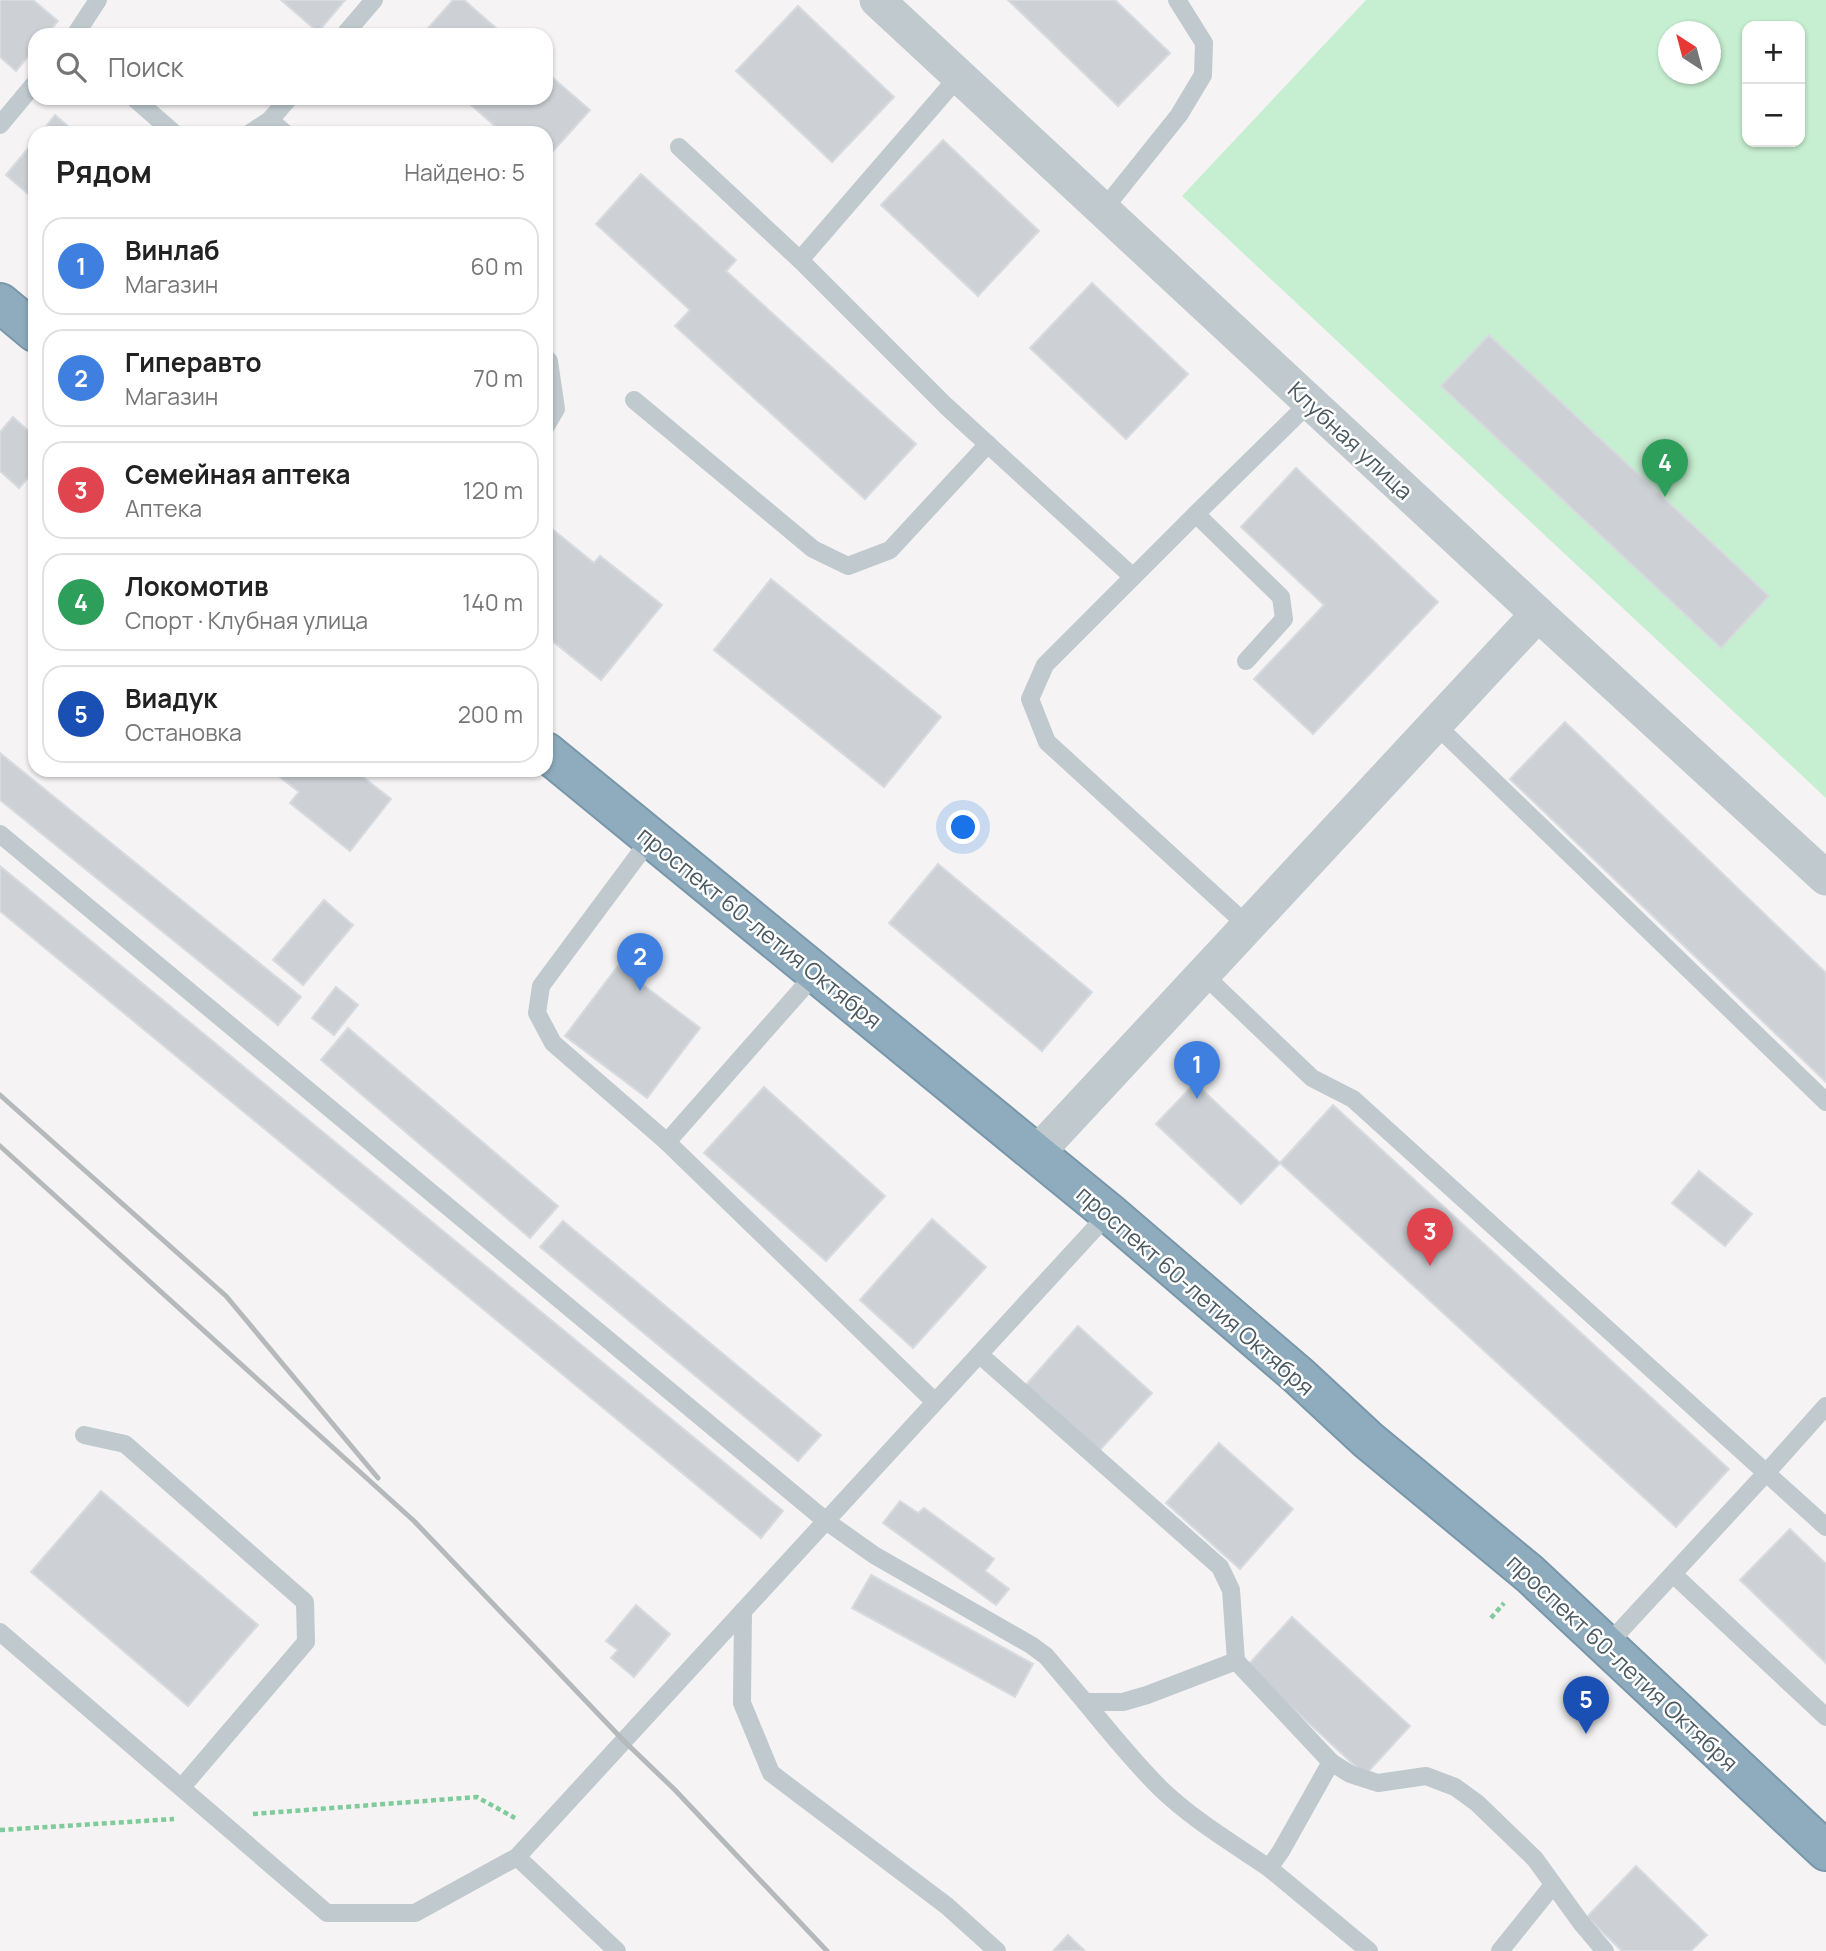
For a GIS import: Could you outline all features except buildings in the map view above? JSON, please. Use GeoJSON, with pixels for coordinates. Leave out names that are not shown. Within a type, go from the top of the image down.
{"type":"FeatureCollection","features":[{"type":"Feature","properties":{"kind":"highway"},"geometry":{"type":"LineString","coordinates":[[0,303],[28,326]]}},
{"type":"Feature","properties":{"kind":"highway","name":"проспект 60-летия Октября"},"geometry":{"type":"LineString","coordinates":[[553,757],[1109,1213],[1299,1376],[1368,1440],[1530,1574],[1826,1850]]}},
{"type":"Feature","properties":{"kind":"street","name":"Клубная улица"},"geometry":{"type":"LineString","coordinates":[[877,0],[1826,878]]}},
{"type":"Feature","properties":{"kind":"street"},"geometry":{"type":"LineString","coordinates":[[1036,1154],[1538,614]]}},
{"type":"Feature","properties":{"kind":"lane"},"geometry":{"type":"LineString","coordinates":[[80,28],[98,0]]}},
{"type":"Feature","properties":{"kind":"lane"},"geometry":{"type":"LineString","coordinates":[[350,28],[374,0]]}},
{"type":"Feature","properties":{"kind":"lane"},"geometry":{"type":"LineString","coordinates":[[1103,210],[1179,115],[1203,75],[1204,43],[1177,0]]}},
{"type":"Feature","properties":{"kind":"lane"},"geometry":{"type":"LineString","coordinates":[[800,260],[959,76]]}},
{"type":"Feature","properties":{"kind":"lane"},"geometry":{"type":"LineString","coordinates":[[0,125],[28,91]]}},
{"type":"Feature","properties":{"kind":"lane"},"geometry":{"type":"LineString","coordinates":[[142,105],[166,126]]}},
{"type":"Feature","properties":{"kind":"lane"},"geometry":{"type":"LineString","coordinates":[[261,126],[283,105]]}},
{"type":"Feature","properties":{"kind":"lane"},"geometry":{"type":"LineString","coordinates":[[270,120],[277,126]]}},
{"type":"Feature","properties":{"kind":"lane"},"geometry":{"type":"LineString","coordinates":[[679,147],[800,260],[946,407],[1133,576]]}},
{"type":"Feature","properties":{"kind":"lane"},"geometry":{"type":"LineString","coordinates":[[553,388],[556,409],[553,414]]}},
{"type":"Feature","properties":{"kind":"lane"},"geometry":{"type":"LineString","coordinates":[[634,400],[813,549],[848,566],[890,550],[988,444]]}},
{"type":"Feature","properties":{"kind":"lane"},"geometry":{"type":"LineString","coordinates":[[1248,926],[1047,742],[1030,699],[1045,665],[1310,402]]}},
{"type":"Feature","properties":{"kind":"lane"},"geometry":{"type":"LineString","coordinates":[[1196,514],[1281,597],[1284,619],[1246,662]]}},
{"type":"Feature","properties":{"kind":"lane"},"geometry":{"type":"LineString","coordinates":[[1435,724],[1826,1102]]}},
{"type":"Feature","properties":{"kind":"lane"},"geometry":{"type":"LineString","coordinates":[[0,834],[826,1521],[874,1555],[1046,1656],[1162,1790],[1218,1834],[1269,1868],[1369,1951]]}},
{"type":"Feature","properties":{"kind":"lane"},"geometry":{"type":"LineString","coordinates":[[651,838],[541,986],[537,1013],[553,1043],[667,1142],[935,1402]]}},
{"type":"Feature","properties":{"kind":"lane"},"geometry":{"type":"LineString","coordinates":[[667,1142],[816,973]]}},
{"type":"Feature","properties":{"kind":"lane"},"geometry":{"type":"LineString","coordinates":[[1203,974],[1312,1078],[1353,1100],[1826,1527]]}},
{"type":"Feature","properties":{"kind":"lane"},"geometry":{"type":"LineString","coordinates":[[0,1632],[327,1913],[415,1913],[517,1857],[1109,1213]]}},
{"type":"Feature","properties":{"kind":"lane"},"geometry":{"type":"LineString","coordinates":[[979,1355],[1220,1567],[1231,1591],[1236,1661],[1331,1762],[1350,1774],[1378,1783],[1426,1776],[1455,1787],[1478,1803],[1535,1859],[1605,1951]]}},
{"type":"Feature","properties":{"kind":"lane"},"geometry":{"type":"LineString","coordinates":[[1608,1645],[1826,1406]]}},
{"type":"Feature","properties":{"kind":"lane"},"geometry":{"type":"LineString","coordinates":[[84,1435],[125,1444],[305,1602],[306,1642],[181,1787]]}},
{"type":"Feature","properties":{"kind":"lane"},"geometry":{"type":"LineString","coordinates":[[1674,1575],[1826,1717]]}},
{"type":"Feature","properties":{"kind":"lane"},"geometry":{"type":"LineString","coordinates":[[743,1611],[742,1703],[771,1773],[947,1906],[997,1951]]}},
{"type":"Feature","properties":{"kind":"lane"},"geometry":{"type":"LineString","coordinates":[[1085,1702],[1123,1702],[1135,1699],[1236,1661]]}},
{"type":"Feature","properties":{"kind":"lane"},"geometry":{"type":"LineString","coordinates":[[1269,1868],[1331,1762]]}},
{"type":"Feature","properties":{"kind":"lane"},"geometry":{"type":"LineString","coordinates":[[517,1857],[617,1951]]}},
{"type":"Feature","properties":{"kind":"lane"},"geometry":{"type":"LineString","coordinates":[[1500,1951],[1553,1885]]}},
{"type":"Feature","properties":{"kind":"path"},"geometry":{"type":"LineString","coordinates":[[0,1829],[477,1797],[540,1832]]}},
{"type":"Feature","properties":{"kind":"green space"},"geometry":{"type":"Polygon","coordinates":[[[1366,0],[1826,0],[1826,798],[1182,196],[1366,0]]]}},
{"type":"Feature","properties":{"kind":"railway"},"geometry":{"type":"LineString","coordinates":[[0,1095],[226,1296],[378,1478]]}},
{"type":"Feature","properties":{"kind":"railway"},"geometry":{"type":"LineString","coordinates":[[0,1146],[414,1521],[827,1951]]}},
{"type":"Feature","properties":{"kind":"place","name":"Локомотив"},"geometry":{"type":"Point","coordinates":[1665,497]}},
{"type":"Feature","properties":{"kind":"place","name":"Гиперавто"},"geometry":{"type":"Point","coordinates":[640,991]}},
{"type":"Feature","properties":{"kind":"place","name":"Винлаб"},"geometry":{"type":"Point","coordinates":[1197,1099]}},
{"type":"Feature","properties":{"kind":"place","name":"Семейная аптека"},"geometry":{"type":"Point","coordinates":[1430,1266]}},
{"type":"Feature","properties":{"kind":"place","name":"Виадук"},"geometry":{"type":"Point","coordinates":[1586,1734]}}]}
